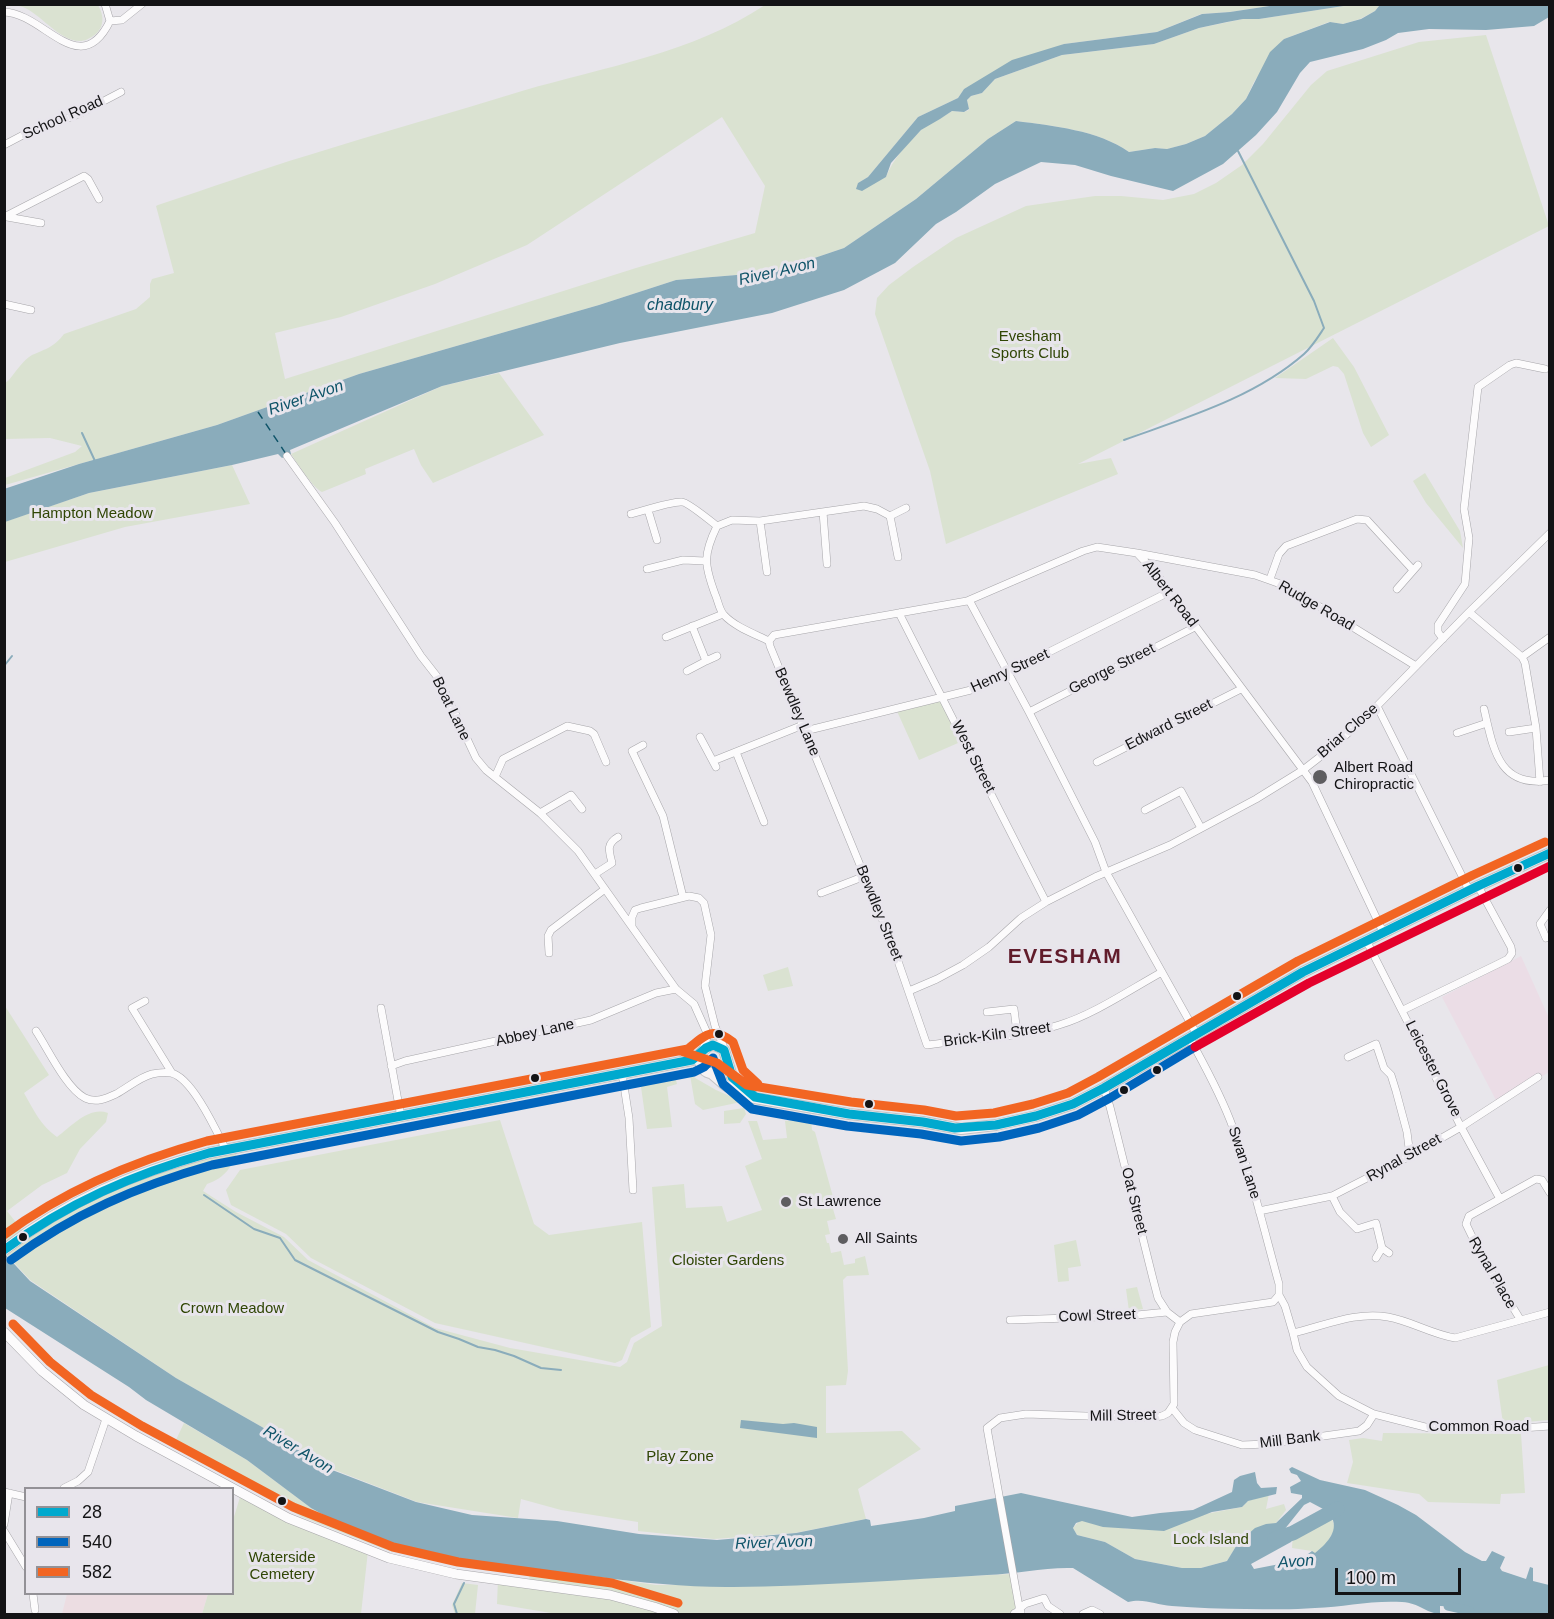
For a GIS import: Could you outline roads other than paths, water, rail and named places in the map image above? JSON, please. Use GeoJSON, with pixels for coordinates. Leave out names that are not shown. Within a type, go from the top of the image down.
{"type":"FeatureCollection","features":[{"type":"Feature","properties":{"kind":"main road"},"geometry":{"type":"LineString","coordinates":[[702,1052],[700,1065],[743,1096],[849,1114],[923,1122],[961,1129],[996,1125],[1036,1116],[1073,1104],[1104,1088],[1303,972],[1474,888],[1550,854]]}},
{"type":"Feature","properties":{"kind":"main road"},"geometry":{"type":"LineString","coordinates":[[4,1250],[57,1214],[106,1188],[157,1167],[226,1150],[692,1060],[714,1045],[721,1047],[726,1053],[729,1071],[736,1082],[755,1097]]}},
{"type":"Feature","properties":{"kind":"main road"},"geometry":{"type":"LineString","coordinates":[[676,1062],[709,1072],[721,1071],[726,1067],[727,1062]]}},
{"type":"Feature","properties":{"kind":"main road"},"geometry":{"type":"LineString","coordinates":[[4,1332],[42,1371],[84,1405],[231,1487]]}},
{"type":"Feature","properties":{"kind":"main road"},"geometry":{"type":"LineString","coordinates":[[234,1489],[288,1518],[389,1558],[456,1574],[610,1595],[674,1614]]}},
{"type":"Feature","properties":{"kind":"street"},"geometry":{"type":"LineString","coordinates":[[4,12],[15,13],[32,20],[74,47],[91,44],[102,34],[110,21],[105,4]]}},
{"type":"Feature","properties":{"kind":"street"},"geometry":{"type":"LineString","coordinates":[[110,21],[122,20],[142,4]]}},
{"type":"Feature","properties":{"kind":"street","name":"School Road"},"geometry":{"type":"LineString","coordinates":[[4,145],[79,114],[121,92]]}},
{"type":"Feature","properties":{"kind":"street"},"geometry":{"type":"LineString","coordinates":[[6,217],[84,176],[99,199]]}},
{"type":"Feature","properties":{"kind":"street"},"geometry":{"type":"LineString","coordinates":[[6,217],[41,223]]}},
{"type":"Feature","properties":{"kind":"street"},"geometry":{"type":"LineString","coordinates":[[4,304],[31,310]]}},
{"type":"Feature","properties":{"kind":"street"},"geometry":{"type":"LineString","coordinates":[[1443,639],[1438,632],[1438,625],[1465,584],[1469,538],[1464,509],[1478,387],[1516,363],[1545,369]]}},
{"type":"Feature","properties":{"kind":"street","name":"Boat Lane"},"geometry":{"type":"LineString","coordinates":[[287,456],[335,523],[421,656],[439,679],[476,758],[486,770],[540,813],[579,851],[676,989],[694,1004],[702,1019],[707,1037],[702,1052]]}},
{"type":"Feature","properties":{"kind":"street"},"geometry":{"type":"LineString","coordinates":[[631,514],[682,501],[691,504],[701,515],[717,526]]}},
{"type":"Feature","properties":{"kind":"street"},"geometry":{"type":"LineString","coordinates":[[770,641],[723,614],[705,561],[717,526],[732,520],[759,521],[864,506],[877,509],[890,516]]}},
{"type":"Feature","properties":{"kind":"street"},"geometry":{"type":"LineString","coordinates":[[890,516],[906,508]]}},
{"type":"Feature","properties":{"kind":"street"},"geometry":{"type":"LineString","coordinates":[[648,510],[657,540]]}},
{"type":"Feature","properties":{"kind":"street"},"geometry":{"type":"LineString","coordinates":[[823,512],[827,564]]}},
{"type":"Feature","properties":{"kind":"street"},"geometry":{"type":"LineString","coordinates":[[890,516],[898,557]]}},
{"type":"Feature","properties":{"kind":"street"},"geometry":{"type":"LineString","coordinates":[[1269,579],[1279,554],[1286,546],[1357,519],[1367,520],[1416,568],[1397,589]]}},
{"type":"Feature","properties":{"kind":"street"},"geometry":{"type":"LineString","coordinates":[[759,521],[767,572]]}},
{"type":"Feature","properties":{"kind":"street","name":"Briar Close"},"geometry":{"type":"LineString","coordinates":[[909,991],[963,964],[989,947],[1021,918],[1046,902],[1106,872],[1170,845],[1256,799],[1302,770],[1334,746],[1377,706],[1550,533]]}},
{"type":"Feature","properties":{"kind":"street","name":"Albert Road"},"geometry":{"type":"LineString","coordinates":[[770,641],[774,635],[969,600],[1097,547],[1137,553],[1170,592],[1321,799],[1383,932]]}},
{"type":"Feature","properties":{"kind":"street","name":"Rudge Road"},"geometry":{"type":"LineString","coordinates":[[1137,553],[1269,579],[1286,586],[1416,666]]}},
{"type":"Feature","properties":{"kind":"street"},"geometry":{"type":"LineString","coordinates":[[647,569],[683,560],[705,561]]}},
{"type":"Feature","properties":{"kind":"street","name":"Henry Street"},"geometry":{"type":"LineString","coordinates":[[700,736],[714,764],[736,752],[804,728],[975,689],[1170,592]]}},
{"type":"Feature","properties":{"kind":"street","name":"Swan Lane"},"geometry":{"type":"LineString","coordinates":[[969,600],[1095,842],[1106,872],[1162,972],[1193,1035],[1230,1121],[1259,1211],[1279,1296]]}},
{"type":"Feature","properties":{"kind":"street","name":"West Street"},"geometry":{"type":"LineString","coordinates":[[899,612],[1046,902]]}},
{"type":"Feature","properties":{"kind":"street"},"geometry":{"type":"LineString","coordinates":[[1469,612],[1522,657],[1525,663],[1536,728],[1540,782]]}},
{"type":"Feature","properties":{"kind":"street"},"geometry":{"type":"LineString","coordinates":[[666,637],[723,614]]}},
{"type":"Feature","properties":{"kind":"street"},"geometry":{"type":"LineString","coordinates":[[692,627],[706,661]]}},
{"type":"Feature","properties":{"kind":"street","name":"George Street"},"geometry":{"type":"LineString","coordinates":[[1029,712],[1196,627]]}},
{"type":"Feature","properties":{"kind":"street"},"geometry":{"type":"LineString","coordinates":[[1522,657],[1550,637]]}},
{"type":"Feature","properties":{"kind":"street","name":"Bewdley Lane"},"geometry":{"type":"LineString","coordinates":[[770,641],[770,646],[827,784]]}},
{"type":"Feature","properties":{"kind":"street"},"geometry":{"type":"LineString","coordinates":[[687,671],[717,656]]}},
{"type":"Feature","properties":{"kind":"street","name":"Edward Street"},"geometry":{"type":"LineString","coordinates":[[1097,762],[1241,688]]}},
{"type":"Feature","properties":{"kind":"street"},"geometry":{"type":"LineString","coordinates":[[1377,706],[1474,888],[1511,947],[1512,953],[1496,965],[1403,1010]]}},
{"type":"Feature","properties":{"kind":"street"},"geometry":{"type":"LineString","coordinates":[[1484,709],[1498,758],[1505,770],[1519,778],[1540,782],[1550,780]]}},
{"type":"Feature","properties":{"kind":"street"},"geometry":{"type":"LineString","coordinates":[[1457,733],[1487,723]]}},
{"type":"Feature","properties":{"kind":"street"},"geometry":{"type":"LineString","coordinates":[[495,777],[502,759],[567,726],[590,730],[606,762]]}},
{"type":"Feature","properties":{"kind":"street"},"geometry":{"type":"LineString","coordinates":[[1509,732],[1536,728]]}},
{"type":"Feature","properties":{"kind":"street"},"geometry":{"type":"LineString","coordinates":[[644,745],[632,751],[663,816],[683,897]]}},
{"type":"Feature","properties":{"kind":"street"},"geometry":{"type":"LineString","coordinates":[[736,752],[763,819],[772,812]]}},
{"type":"Feature","properties":{"kind":"street","name":"Bewdley Street"},"geometry":{"type":"LineString","coordinates":[[827,784],[890,938],[927,1045]]}},
{"type":"Feature","properties":{"kind":"street"},"geometry":{"type":"LineString","coordinates":[[1145,810],[1181,791],[1201,828]]}},
{"type":"Feature","properties":{"kind":"street"},"geometry":{"type":"LineString","coordinates":[[540,813],[571,795],[582,809]]}},
{"type":"Feature","properties":{"kind":"street"},"geometry":{"type":"LineString","coordinates":[[595,874],[612,863],[609,845],[618,837]]}},
{"type":"Feature","properties":{"kind":"street"},"geometry":{"type":"LineString","coordinates":[[821,893],[865,876]]}},
{"type":"Feature","properties":{"kind":"street"},"geometry":{"type":"LineString","coordinates":[[549,953],[548,928],[605,890]]}},
{"type":"Feature","properties":{"kind":"street"},"geometry":{"type":"LineString","coordinates":[[620,910],[635,910],[683,897],[699,898],[706,906],[711,935],[705,986],[715,1026],[723,1045],[721,1047]]}},
{"type":"Feature","properties":{"kind":"street"},"geometry":{"type":"LineString","coordinates":[[632,926],[635,910]]}},
{"type":"Feature","properties":{"kind":"street"},"geometry":{"type":"LineString","coordinates":[[1546,938],[1540,924],[1550,910]]}},
{"type":"Feature","properties":{"kind":"street","name":"Leicester Grove"},"geometry":{"type":"LineString","coordinates":[[1366,940],[1500,1199]]}},
{"type":"Feature","properties":{"kind":"street","name":"Brick-Kiln Street"},"geometry":{"type":"LineString","coordinates":[[927,1045],[1060,1025],[1099,1007],[1162,972]]}},
{"type":"Feature","properties":{"kind":"street","name":"Abbey Lane"},"geometry":{"type":"LineString","coordinates":[[390,1066],[591,1020],[656,993],[676,989]]}},
{"type":"Feature","properties":{"kind":"street"},"geometry":{"type":"LineString","coordinates":[[145,1001],[132,1008],[172,1073],[183,1080],[198,1099],[214,1124],[226,1150]]}},
{"type":"Feature","properties":{"kind":"street"},"geometry":{"type":"LineString","coordinates":[[381,1008],[401,1117]]}},
{"type":"Feature","properties":{"kind":"street"},"geometry":{"type":"LineString","coordinates":[[987,1012],[1014,1009],[1017,1033]]}},
{"type":"Feature","properties":{"kind":"street"},"geometry":{"type":"LineString","coordinates":[[36,1031],[74,1089],[94,1101],[105,1099],[150,1075],[172,1073]]}},
{"type":"Feature","properties":{"kind":"street"},"geometry":{"type":"LineString","coordinates":[[1348,1057],[1376,1044],[1384,1068],[1391,1076],[1396,1091],[1410,1156]]}},
{"type":"Feature","properties":{"kind":"street"},"geometry":{"type":"LineString","coordinates":[[622,1073],[629,1118],[633,1190]]}},
{"type":"Feature","properties":{"kind":"street","name":"Rynal Street"},"geometry":{"type":"LineString","coordinates":[[1259,1211],[1332,1196],[1410,1156],[1538,1077]]}},
{"type":"Feature","properties":{"kind":"street","name":"Oat Street"},"geometry":{"type":"LineString","coordinates":[[1104,1088],[1158,1299],[1167,1312]]}},
{"type":"Feature","properties":{"kind":"street","name":"Rynal Place"},"geometry":{"type":"LineString","coordinates":[[1520,1320],[1481,1255],[1466,1224],[1469,1216],[1536,1179],[1542,1180],[1550,1193]]}},
{"type":"Feature","properties":{"kind":"street"},"geometry":{"type":"LineString","coordinates":[[1332,1196],[1344,1218],[1357,1229],[1376,1223],[1385,1250],[1376,1258]]}},
{"type":"Feature","properties":{"kind":"street"},"geometry":{"type":"LineString","coordinates":[[1167,1312],[1180,1322],[1195,1313],[1273,1302],[1279,1296],[1285,1306],[1293,1333]]}},
{"type":"Feature","properties":{"kind":"street","name":"Cowl Street"},"geometry":{"type":"LineString","coordinates":[[1010,1320],[1127,1316],[1167,1312]]}},
{"type":"Feature","properties":{"kind":"street","name":"Rynal Place"},"geometry":{"type":"LineString","coordinates":[[1293,1333],[1339,1320],[1367,1316],[1389,1317],[1438,1335],[1455,1338],[1550,1312]]}},
{"type":"Feature","properties":{"kind":"street","name":"Mill Street"},"geometry":{"type":"LineString","coordinates":[[1018,1612],[987,1428],[1000,1418],[1026,1414],[1146,1418],[1162,1416],[1173,1408],[1174,1404],[1173,1341],[1174,1332],[1180,1322]]}},
{"type":"Feature","properties":{"kind":"street","name":"Common Road"},"geometry":{"type":"LineString","coordinates":[[1293,1333],[1297,1350],[1307,1367],[1339,1396],[1374,1414],[1429,1428],[1550,1426]]}},
{"type":"Feature","properties":{"kind":"street","name":"Mill Bank"},"geometry":{"type":"LineString","coordinates":[[1173,1408],[1184,1423],[1195,1430],[1242,1445],[1267,1444],[1359,1431],[1367,1425],[1374,1414]]}},
{"type":"Feature","properties":{"kind":"street"},"geometry":{"type":"LineString","coordinates":[[66,1487],[78,1481],[88,1472],[106,1419]]}},
{"type":"Feature","properties":{"kind":"street"},"geometry":{"type":"LineString","coordinates":[[4,1524],[7,1492],[24,1496]]}},
{"type":"Feature","properties":{"kind":"street"},"geometry":{"type":"LineString","coordinates":[[4,1531],[24,1564]]}},
{"type":"Feature","properties":{"kind":"street"},"geometry":{"type":"LineString","coordinates":[[33,1595],[35,1610]]}},
{"type":"Feature","properties":{"kind":"street"},"geometry":{"type":"LineString","coordinates":[[1018,1612],[1025,1604],[1044,1598],[1048,1606],[1060,1614]]}},
{"type":"Feature","properties":{"kind":"street"},"geometry":{"type":"LineString","coordinates":[[1083,1614],[1092,1610],[1100,1614]]}},
{"type":"Feature","properties":{"kind":"water"},"geometry":{"type":"Polygon","coordinates":[[[1276,5],[1350,5],[1227,22],[1199,28],[1154,44],[1062,55],[995,79],[982,93],[971,96],[967,100],[969,109],[964,112],[952,111],[921,130],[891,163],[886,177],[862,191],[856,189],[858,183],[868,177],[918,117],[958,98],[964,89],[1012,60],[1064,44],[1157,32],[1202,14],[1276,5]]]}},
{"type":"Feature","properties":{"kind":"water","name":"chadbury"},"geometry":{"type":"Polygon","coordinates":[[[1370,5],[1549,5],[1549,17],[1534,26],[1486,30],[1429,29],[1398,33],[1363,49],[1310,62],[1300,73],[1277,112],[1256,135],[1223,164],[1173,191],[1075,165],[1041,162],[995,184],[936,224],[895,263],[844,290],[772,313],[620,343],[442,386],[290,450],[291,454],[282,458],[278,454],[89,493],[5,522],[4,489],[79,464],[217,425],[359,374],[599,305],[676,280],[773,272],[844,248],[916,199],[988,139],[1016,121],[1060,127],[1089,134],[1129,152],[1155,148],[1167,149],[1186,144],[1205,136],[1246,99],[1270,52],[1284,39],[1330,22],[1343,24],[1361,19],[1379,6],[1370,5]]]}},
{"type":"Feature","properties":{"kind":"water","name":"Avon"},"geometry":{"type":"Polygon","coordinates":[[[4,1253],[30,1281],[176,1378],[262,1427],[327,1468],[416,1502],[472,1515],[557,1521],[639,1534],[717,1540],[796,1533],[866,1519],[870,1520],[871,1526],[924,1518],[955,1511],[955,1506],[1021,1493],[1132,1517],[1193,1510],[1232,1492],[1234,1480],[1255,1472],[1257,1483],[1261,1488],[1277,1487],[1276,1494],[1248,1501],[1242,1507],[1212,1512],[1164,1531],[1103,1527],[1082,1521],[1076,1523],[1073,1528],[1077,1535],[1105,1542],[1135,1559],[1182,1568],[1201,1568],[1227,1561],[1238,1543],[1255,1528],[1276,1523],[1302,1498],[1302,1495],[1291,1493],[1290,1487],[1301,1481],[1297,1475],[1291,1473],[1289,1469],[1292,1467],[1320,1480],[1365,1490],[1398,1505],[1416,1515],[1465,1552],[1482,1561],[1486,1561],[1492,1551],[1505,1557],[1500,1568],[1502,1571],[1526,1579],[1530,1567],[1533,1568],[1533,1581],[1549,1585],[1549,1614],[1472,1614],[1467,1607],[1440,1606],[1440,1614],[1408,1603],[1391,1602],[1298,1609],[1228,1609],[1140,1601],[1128,1602],[1073,1568],[892,1581],[700,1587],[507,1566],[475,1563],[468,1565],[447,1556],[430,1556],[393,1547],[347,1528],[311,1508],[247,1460],[146,1400],[5,1308],[4,1253]],[[1310,1502],[1304,1505],[1284,1530],[1287,1532],[1292,1530],[1294,1535],[1291,1542],[1251,1564],[1254,1569],[1300,1560],[1312,1551],[1315,1553],[1319,1550],[1330,1538],[1334,1528],[1332,1518],[1321,1523],[1318,1517],[1325,1510],[1310,1502]]]}},
{"type":"Feature","properties":{"kind":"water"},"geometry":{"type":"Polygon","coordinates":[[[741,1420],[794,1423],[817,1427],[817,1438],[740,1428],[741,1420]]]}},
{"type":"Feature","properties":{"kind":"waterway"},"geometry":{"type":"LineString","coordinates":[[1124,440],[1195,415],[1263,383],[1304,354],[1324,328],[1314,301],[1238,151]]}},
{"type":"Feature","properties":{"kind":"waterway"},"geometry":{"type":"LineString","coordinates":[[82,433],[95,461]]}},
{"type":"Feature","properties":{"kind":"waterway"},"geometry":{"type":"LineString","coordinates":[[4,666],[12,656]]}},
{"type":"Feature","properties":{"kind":"waterway"},"geometry":{"type":"LineString","coordinates":[[204,1195],[254,1229],[280,1238],[295,1260],[438,1332],[478,1347],[514,1356],[541,1368],[561,1370]]}},
{"type":"Feature","properties":{"kind":"waterway","name":"River Avon"},"geometry":{"type":"LineString","coordinates":[[1275,1539],[1293,1533],[1337,1509]]}},
{"type":"Feature","properties":{"kind":"waterway"},"geometry":{"type":"LineString","coordinates":[[457,1614],[454,1604],[464,1583]]}},
{"type":"Feature","properties":{"kind":"waterway"},"geometry":{"type":"LineString","coordinates":[[1448,1606],[1470,1611]]}},
{"type":"Feature","properties":{"kind":"place","name":"Albert Road Chiropractic"},"geometry":{"type":"Point","coordinates":[1320,777]}},
{"type":"Feature","properties":{"kind":"place","name":"St Lawrence"},"geometry":{"type":"Point","coordinates":[786,1202]}},
{"type":"Feature","properties":{"kind":"place","name":"All Saints"},"geometry":{"type":"Point","coordinates":[843,1239]}},
{"type":"Feature","properties":{"kind":"district","name":"EVESHAM"},"geometry":{"type":"Point","coordinates":[1065,957]}},
{"type":"Feature","properties":{"kind":"park label","name":"Evesham Sports Club"},"geometry":{"type":"Point","coordinates":[1030,346]}},
{"type":"Feature","properties":{"kind":"park label","name":"Hampton Meadow"},"geometry":{"type":"Point","coordinates":[92,514]}},
{"type":"Feature","properties":{"kind":"park label","name":"Cloister Gardens"},"geometry":{"type":"Point","coordinates":[728,1261]}},
{"type":"Feature","properties":{"kind":"park label","name":"Crown Meadow"},"geometry":{"type":"Point","coordinates":[232,1309]}},
{"type":"Feature","properties":{"kind":"park label","name":"Play Zone"},"geometry":{"type":"Point","coordinates":[680,1457]}},
{"type":"Feature","properties":{"kind":"park label","name":"Lock Island"},"geometry":{"type":"Point","coordinates":[1211,1540]}},
{"type":"Feature","properties":{"kind":"park label","name":"Waterside Cemetery"},"geometry":{"type":"Point","coordinates":[282,1566]}}]}
